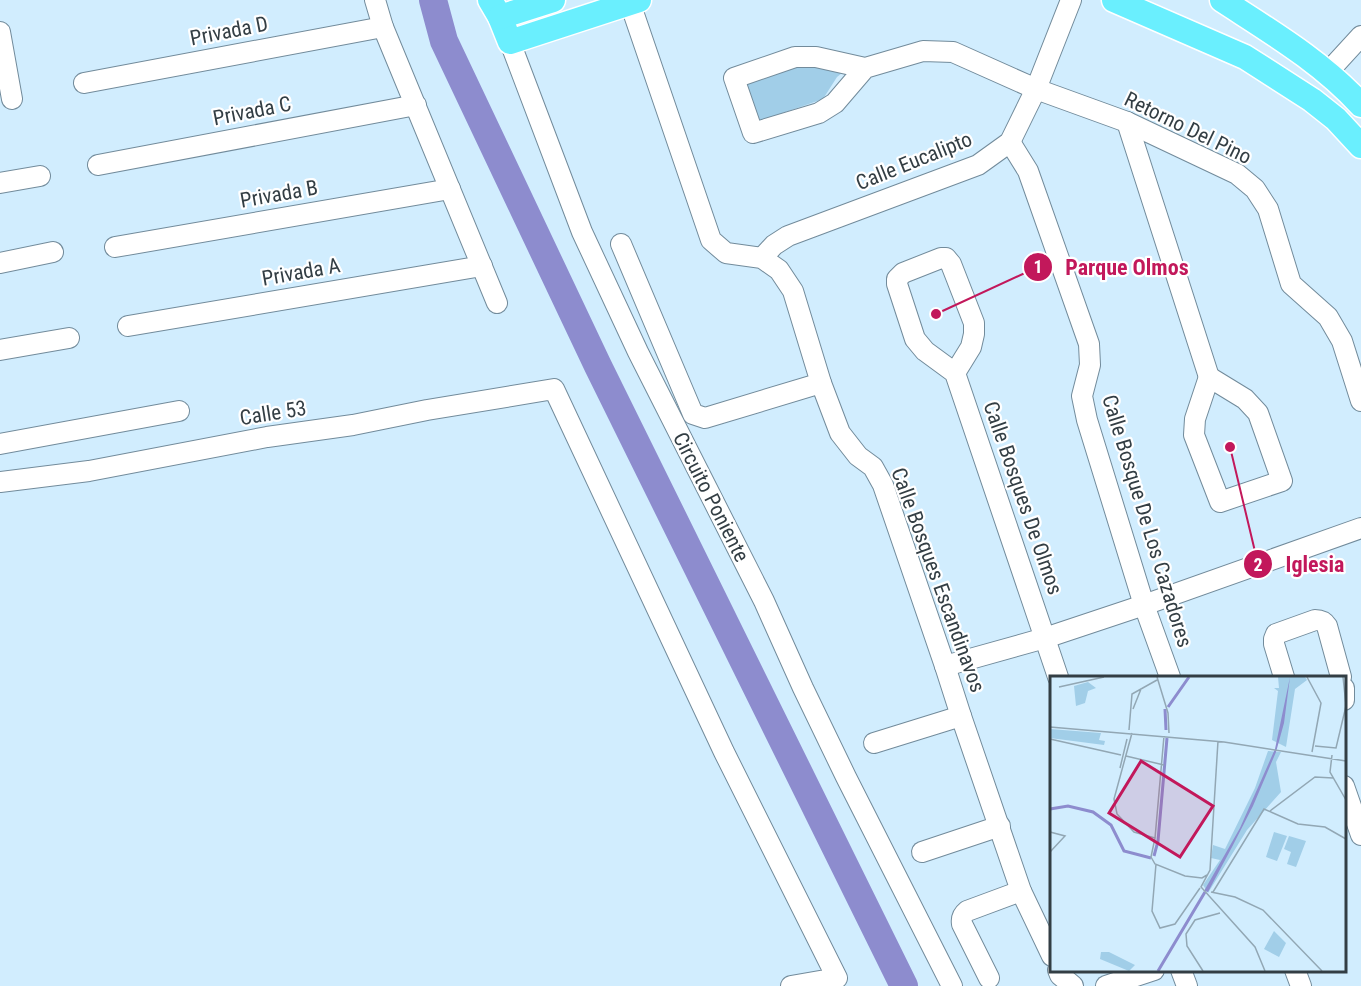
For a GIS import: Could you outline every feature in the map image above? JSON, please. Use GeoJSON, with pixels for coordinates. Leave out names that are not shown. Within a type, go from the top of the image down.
{"type":"FeatureCollection","features":[{"type":"Feature","properties":{"kind":"main road"},"geometry":{"type":"LineString","coordinates":[[495,9],[553,0]]}},
{"type":"Feature","properties":{"kind":"main road"},"geometry":{"type":"LineString","coordinates":[[1114,0],[1245,57],[1312,100],[1336,119],[1361,146]]}},
{"type":"Feature","properties":{"kind":"main road"},"geometry":{"type":"LineString","coordinates":[[1222,0],[1328,72],[1361,105]]}},
{"type":"Feature","properties":{"kind":"main road"},"geometry":{"type":"LineString","coordinates":[[510,42],[633,1]]}},
{"type":"Feature","properties":{"kind":"main road","name":"Circuito Poniente"},"geometry":{"type":"LineString","coordinates":[[495,9],[510,42]]}},
{"type":"Feature","properties":{"kind":"main road"},"geometry":{"type":"LineString","coordinates":[[1245,57],[1265,28]]}},
{"type":"Feature","properties":{"kind":"street"},"geometry":{"type":"LineString","coordinates":[[375,0],[383,27],[497,303]]}},
{"type":"Feature","properties":{"kind":"street","name":"Calle Eucalipto"},"geometry":{"type":"LineString","coordinates":[[762,258],[774,244],[788,236],[978,165],[1010,142],[1036,89],[1071,0]]}},
{"type":"Feature","properties":{"kind":"street"},"geometry":{"type":"LineString","coordinates":[[633,1],[711,240],[726,253],[762,258]]}},
{"type":"Feature","properties":{"kind":"street","name":"Privada D"},"geometry":{"type":"LineString","coordinates":[[84,83],[383,27]]}},
{"type":"Feature","properties":{"kind":"street"},"geometry":{"type":"LineString","coordinates":[[0,32],[12,99]]}},
{"type":"Feature","properties":{"kind":"street"},"geometry":{"type":"LineString","coordinates":[[1328,72],[1361,36]]}},
{"type":"Feature","properties":{"kind":"street","name":"Circuito Poniente"},"geometry":{"type":"LineString","coordinates":[[510,42],[582,232],[597,265],[638,352],[764,601],[802,688],[841,768],[952,986]]}},
{"type":"Feature","properties":{"kind":"street","name":"Retorno Del Pino"},"geometry":{"type":"LineString","coordinates":[[865,68],[922,51],[953,52],[1036,89],[1127,122],[1237,174],[1255,189],[1268,209],[1291,284],[1328,316],[1342,340],[1361,401]]}},
{"type":"Feature","properties":{"kind":"street"},"geometry":{"type":"LineString","coordinates":[[795,57],[816,57],[865,68],[835,103],[819,114],[753,133],[734,78],[795,57]]}},
{"type":"Feature","properties":{"kind":"street","name":"Privada C"},"geometry":{"type":"LineString","coordinates":[[98,165],[416,105]]}},
{"type":"Feature","properties":{"kind":"street"},"geometry":{"type":"LineString","coordinates":[[1127,122],[1209,377],[1195,419],[1194,435],[1220,502],[1282,481],[1258,413],[1245,399],[1209,377]]}},
{"type":"Feature","properties":{"kind":"street","name":"Calle Bosque De Los Cazadores"},"geometry":{"type":"LineString","coordinates":[[1010,142],[1028,171],[1089,344],[1090,366],[1082,396],[1087,420],[1144,605],[1170,676]]}},
{"type":"Feature","properties":{"kind":"street"},"geometry":{"type":"LineString","coordinates":[[0,183],[40,176]]}},
{"type":"Feature","properties":{"kind":"street","name":"Privada B"},"geometry":{"type":"LineString","coordinates":[[115,247],[450,189]]}},
{"type":"Feature","properties":{"kind":"street"},"geometry":{"type":"LineString","coordinates":[[621,244],[693,414],[705,418],[821,383]]}},
{"type":"Feature","properties":{"kind":"street"},"geometry":{"type":"LineString","coordinates":[[0,262],[53,252]]}},
{"type":"Feature","properties":{"kind":"street","name":"Calle Bosques Escandinavos"},"geometry":{"type":"LineString","coordinates":[[762,258],[778,270],[793,291],[821,383],[840,433],[858,456],[873,467],[884,485],[1022,891],[1050,952]]}},
{"type":"Feature","properties":{"kind":"street"},"geometry":{"type":"LineString","coordinates":[[941,258],[946,258],[951,264],[974,323],[971,347],[955,373],[925,351],[915,339],[897,285],[897,279],[903,273],[941,258]]}},
{"type":"Feature","properties":{"kind":"street","name":"Privada A"},"geometry":{"type":"LineString","coordinates":[[128,326],[482,266]]}},
{"type":"Feature","properties":{"kind":"street"},"geometry":{"type":"LineString","coordinates":[[0,350],[69,338]]}},
{"type":"Feature","properties":{"kind":"street","name":"Calle Bosques De Olmos"},"geometry":{"type":"LineString","coordinates":[[955,373],[1058,676]]}},
{"type":"Feature","properties":{"kind":"street","name":"Calle 53"},"geometry":{"type":"LineString","coordinates":[[0,482],[88,471],[554,389],[724,752],[837,978],[791,986]]}},
{"type":"Feature","properties":{"kind":"street"},"geometry":{"type":"LineString","coordinates":[[0,444],[179,411]]}},
{"type":"Feature","properties":{"kind":"street"},"geometry":{"type":"LineString","coordinates":[[945,666],[1045,638],[1361,528]]}},
{"type":"Feature","properties":{"kind":"street"},"geometry":{"type":"LineString","coordinates":[[1284,676],[1274,644],[1276,634],[1320,620],[1327,626],[1341,676]]}},
{"type":"Feature","properties":{"kind":"street"},"geometry":{"type":"LineString","coordinates":[[874,742],[961,716]]}},
{"type":"Feature","properties":{"kind":"street"},"geometry":{"type":"LineString","coordinates":[[1346,792],[1361,835]]}},
{"type":"Feature","properties":{"kind":"street"},"geometry":{"type":"LineString","coordinates":[[922,852],[1000,826]]}},
{"type":"Feature","properties":{"kind":"street"},"geometry":{"type":"LineString","coordinates":[[989,978],[961,919],[968,911],[1022,891]]}},
{"type":"Feature","properties":{"kind":"street"},"geometry":{"type":"LineString","coordinates":[[1059,971],[1073,986]]}},
{"type":"Feature","properties":{"kind":"street"},"geometry":{"type":"LineString","coordinates":[[1110,985],[1148,971]]}},
{"type":"Feature","properties":{"kind":"street"},"geometry":{"type":"LineString","coordinates":[[1182,971],[1187,986]]}},
{"type":"Feature","properties":{"kind":"street"},"geometry":{"type":"LineString","coordinates":[[1296,971],[1301,986]]}},
{"type":"Feature","properties":{"kind":"shaded area"},"geometry":{"type":"Polygon","coordinates":[[[798,58],[842,73],[823,99],[751,124],[736,80],[798,58]]]}},
{"type":"Feature","properties":{"kind":"waterway"},"geometry":{"type":"LineString","coordinates":[[433,0],[444,41],[598,366],[904,986]]}},
{"type":"Feature","properties":{"kind":"place","name":"Parque Olmos"},"geometry":{"type":"Point","coordinates":[936,314]}},
{"type":"Feature","properties":{"kind":"place","name":"Iglesia"},"geometry":{"type":"Point","coordinates":[1230,447]}}]}
